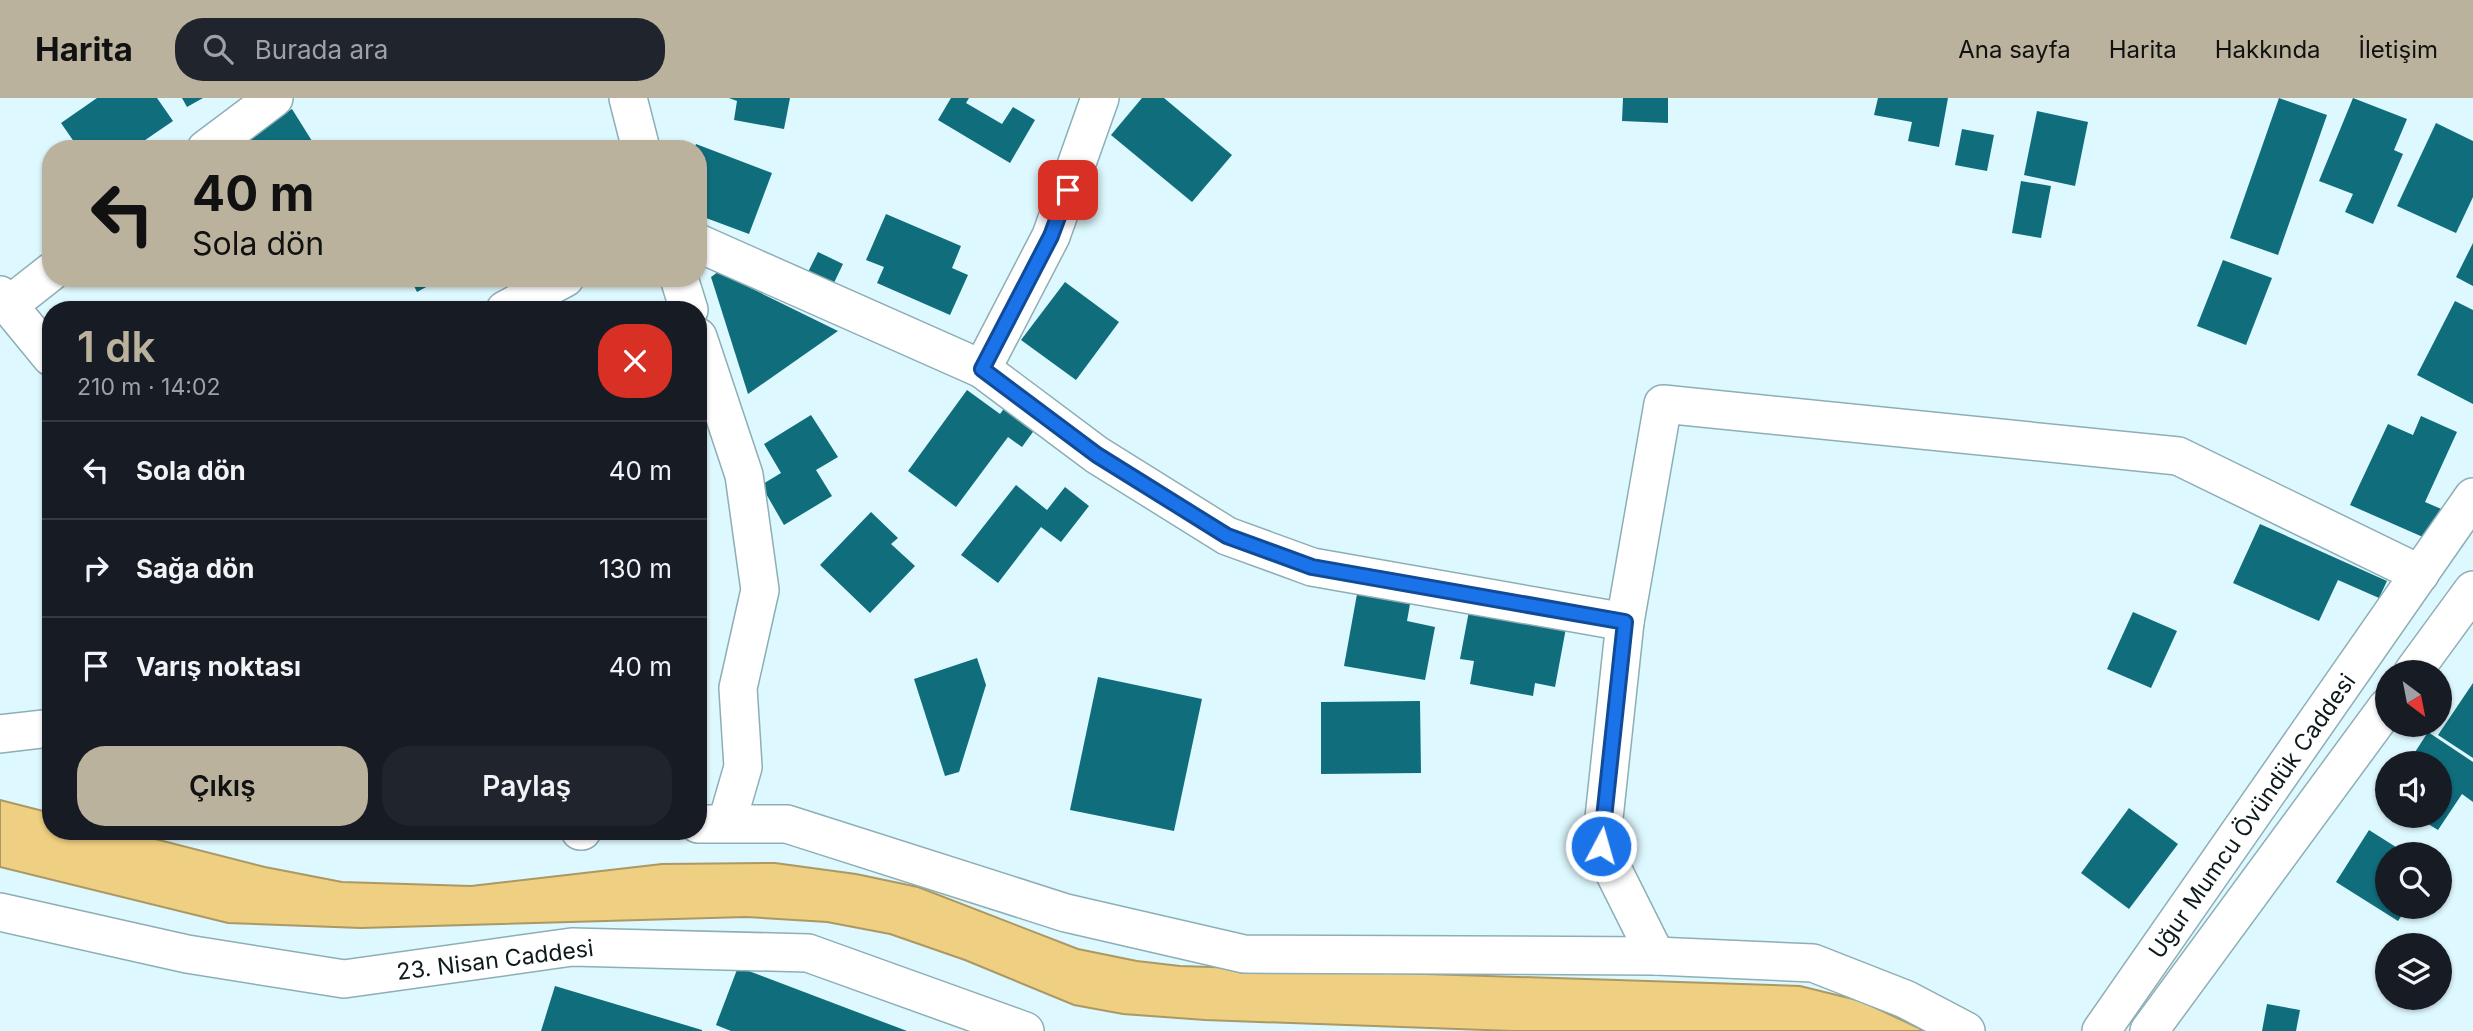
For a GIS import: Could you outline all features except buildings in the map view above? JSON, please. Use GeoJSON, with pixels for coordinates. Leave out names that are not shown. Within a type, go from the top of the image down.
{"type":"FeatureCollection","features":[{"type":"Feature","properties":{"kind":"street"},"geometry":{"type":"LineString","coordinates":[[217,140],[274,98]]}},
{"type":"Feature","properties":{"kind":"street"},"geometry":{"type":"LineString","coordinates":[[628,98],[639,140]]}},
{"type":"Feature","properties":{"kind":"street"},"geometry":{"type":"LineString","coordinates":[[982,369],[1051,236],[1100,98]]}},
{"type":"Feature","properties":{"kind":"street"},"geometry":{"type":"LineString","coordinates":[[707,247],[982,369],[1097,455],[1227,536],[1312,567],[1625,622]]}},
{"type":"Feature","properties":{"kind":"street"},"geometry":{"type":"LineString","coordinates":[[42,277],[5,300],[42,346]]}},
{"type":"Feature","properties":{"kind":"street"},"geometry":{"type":"LineString","coordinates":[[522,301],[548,287]]}},
{"type":"Feature","properties":{"kind":"street"},"geometry":{"type":"LineString","coordinates":[[707,364],[744,475],[760,590],[738,688],[743,766],[712,823],[787,824],[1066,913],[1244,954],[1656,956],[1813,963],[1905,999],[1966,1031]]}},
{"type":"Feature","properties":{"kind":"street"},"geometry":{"type":"LineString","coordinates":[[1656,956],[1601,846],[1625,622],[1664,404],[2178,456],[2420,574]]}},
{"type":"Feature","properties":{"kind":"street","name":"Uğur Mumcu Övündük Caddesi"},"geometry":{"type":"LineString","coordinates":[[2101,1031],[2473,497]]}},
{"type":"Feature","properties":{"kind":"street"},"geometry":{"type":"LineString","coordinates":[[2422,660],[2473,590]]}},
{"type":"Feature","properties":{"kind":"street","name":"Uğur Mumcu Övündük Caddesi"},"geometry":{"type":"LineString","coordinates":[[2165,1024],[2375,724]]}},
{"type":"Feature","properties":{"kind":"street"},"geometry":{"type":"LineString","coordinates":[[0,734],[42,729]]}},
{"type":"Feature","properties":{"kind":"street","name":"23. Nisan Caddesi"},"geometry":{"type":"LineString","coordinates":[[0,912],[187,954],[345,979],[572,947],[808,953],[1025,1031]]}},
{"type":"Feature","properties":{"kind":"shaded area"},"geometry":{"type":"Polygon","coordinates":[[[0,800],[42,811],[42,840],[159,840],[265,867],[342,882],[471,886],[662,864],[775,863],[856,874],[918,887],[1078,949],[1137,961],[1180,966],[1800,986],[1861,1001],[1925,1031],[1513,1031],[1205,1020],[1123,1014],[1074,1005],[965,960],[890,934],[827,922],[746,917],[361,928],[228,923],[0,867],[0,800]]]}},
{"type":"Feature","properties":{"kind":"route"},"geometry":{"type":"LineString","coordinates":[[1068,190],[1051,236],[982,369],[1097,455],[1227,536],[1312,567],[1625,622],[1601,846]]}}]}
